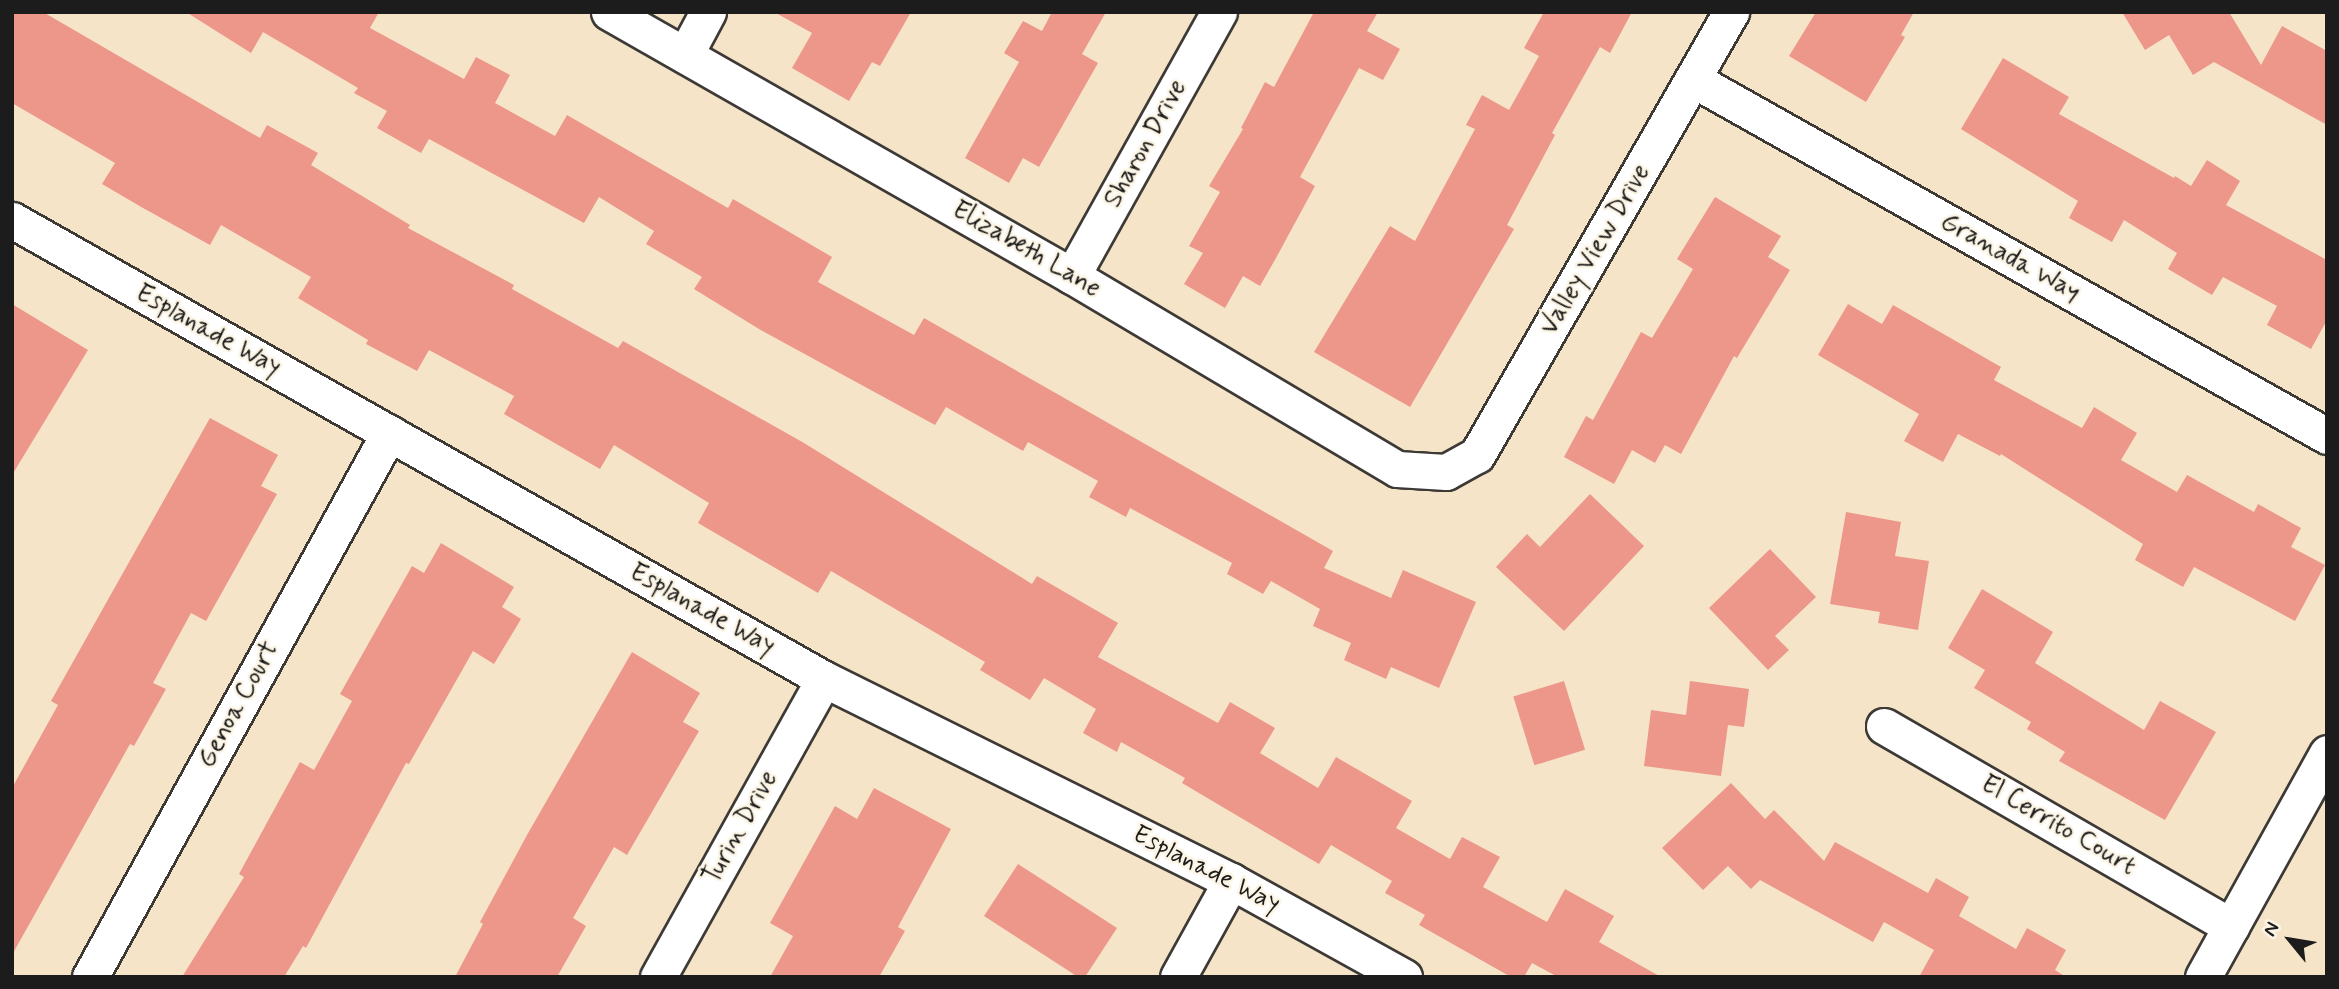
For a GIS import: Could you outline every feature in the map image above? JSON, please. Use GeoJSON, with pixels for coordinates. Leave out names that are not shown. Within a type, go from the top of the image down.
{"type":"FeatureCollection","features":[{"type":"Feature","properties":{"kind":"street","name":"Elizabeth Lane"},"geometry":{"type":"LineString","coordinates":[[608,12],[1072,276],[1397,469],[1446,472]]}},
{"type":"Feature","properties":{"kind":"street"},"geometry":{"type":"LineString","coordinates":[[684,55],[708,12]]}},
{"type":"Feature","properties":{"kind":"street","name":"Sharon Drive"},"geometry":{"type":"LineString","coordinates":[[1072,276],[1219,12]]}},
{"type":"Feature","properties":{"kind":"street","name":"Valley View Drive"},"geometry":{"type":"LineString","coordinates":[[1446,472],[1478,455],[1731,12]]}},
{"type":"Feature","properties":{"kind":"street","name":"Granada Way"},"geometry":{"type":"LineString","coordinates":[[1694,80],[2327,436]]}},
{"type":"Feature","properties":{"kind":"street","name":"Esplanade Way"},"geometry":{"type":"LineString","coordinates":[[12,220],[824,679],[1231,881],[1404,977]]}},
{"type":"Feature","properties":{"kind":"street","name":"Genoa Court"},"geometry":{"type":"LineString","coordinates":[[90,977],[389,433]]}},
{"type":"Feature","properties":{"kind":"street","name":"Turin Drive"},"geometry":{"type":"LineString","coordinates":[[658,977],[824,679]]}},
{"type":"Feature","properties":{"kind":"street","name":"El Cerrito Court"},"geometry":{"type":"LineString","coordinates":[[1884,726],[2231,926]]}},
{"type":"Feature","properties":{"kind":"street"},"geometry":{"type":"LineString","coordinates":[[2203,977],[2327,753]]}},
{"type":"Feature","properties":{"kind":"street"},"geometry":{"type":"LineString","coordinates":[[1178,977],[1231,881]]}},
{"type":"Feature","properties":{"kind":"building"},"geometry":{"type":"Polygon","coordinates":[[[12,12],[43,12],[260,138],[267,125],[318,153],[311,165],[410,225],[408,228],[514,285],[512,289],[618,348],[623,341],[804,443],[1032,584],[1037,576],[1118,623],[1098,657],[1218,723],[1230,702],[1275,728],[1260,753],[1318,788],[1336,757],[1412,801],[1396,828],[1450,859],[1462,837],[1500,857],[1483,887],[1547,922],[1565,889],[1614,916],[1599,942],[1661,977],[1558,977],[1532,963],[1524,977],[1511,977],[1419,925],[1425,915],[1385,893],[1392,881],[1331,845],[1319,864],[1182,783],[1185,778],[1121,742],[1117,752],[1083,733],[1096,709],[1044,678],[1030,700],[980,670],[985,662],[831,571],[818,593],[698,523],[709,503],[614,445],[600,469],[504,414],[514,396],[429,350],[417,371],[366,344],[368,340],[298,298],[311,277],[221,225],[210,245],[143,208],[102,184],[115,163],[12,103],[12,12]]]}},
{"type":"Feature","properties":{"kind":"building"},"geometry":{"type":"Polygon","coordinates":[[[186,12],[379,12],[370,28],[464,79],[476,57],[510,75],[495,103],[555,136],[567,115],[728,208],[733,199],[832,257],[818,282],[914,335],[924,318],[1333,551],[1324,568],[1391,598],[1403,570],[1476,602],[1439,688],[1391,667],[1386,679],[1344,660],[1351,643],[1313,626],[1320,609],[1271,581],[1263,594],[1227,574],[1232,563],[1130,508],[1126,517],[1089,497],[1098,481],[1028,442],[1023,451],[946,407],[935,425],[759,329],[694,289],[702,277],[646,244],[654,231],[599,197],[584,223],[429,139],[421,153],[377,128],[387,111],[354,93],[358,88],[263,32],[251,53],[186,12]]]}},
{"type":"Feature","properties":{"kind":"building"},"geometry":{"type":"Polygon","coordinates":[[[774,12],[911,12],[880,66],[872,62],[849,101],[792,68],[812,33],[774,12]]]}},
{"type":"Feature","properties":{"kind":"building"},"geometry":{"type":"Polygon","coordinates":[[[1052,12],[1106,12],[1082,54],[1098,63],[1039,167],[1023,158],[1009,183],[965,158],[1019,62],[1004,53],[1023,21],[1042,31],[1052,12]]]}},
{"type":"Feature","properties":{"kind":"building"},"geometry":{"type":"Polygon","coordinates":[[[1314,12],[1378,12],[1367,31],[1400,49],[1383,80],[1359,68],[1300,177],[1315,186],[1276,258],[1260,286],[1243,276],[1225,308],[1184,284],[1203,253],[1189,246],[1220,192],[1209,186],[1243,129],[1241,128],[1265,82],[1274,87],[1314,12]]]}},
{"type":"Feature","properties":{"kind":"building"},"geometry":{"type":"Polygon","coordinates":[[[1544,12],[1632,12],[1610,53],[1600,47],[1552,133],[1555,135],[1507,225],[1514,229],[1410,407],[1314,352],[1390,226],[1415,241],[1475,129],[1466,125],[1482,95],[1509,110],[1539,56],[1524,48],[1544,12]]]}},
{"type":"Feature","properties":{"kind":"building"},"geometry":{"type":"Polygon","coordinates":[[[1816,12],[1914,12],[1901,35],[1905,37],[1866,102],[1789,56],[1816,12]]]}},
{"type":"Feature","properties":{"kind":"building"},"geometry":{"type":"Polygon","coordinates":[[[2122,12],[2229,12],[2261,65],[2282,26],[2327,51],[2327,125],[2214,62],[2193,75],[2169,35],[2145,50],[2122,12]]]}},
{"type":"Feature","properties":{"kind":"building"},"geometry":{"type":"Polygon","coordinates":[[[2003,58],[2069,97],[2059,114],[2174,178],[2175,176],[2191,186],[2207,160],[2240,181],[2226,205],[2327,260],[2327,320],[2311,349],[2267,325],[2277,306],[2223,277],[2212,295],[2168,269],[2177,253],[2124,220],[2112,242],[2069,218],[2078,201],[1961,129],[2003,58]]]}},
{"type":"Feature","properties":{"kind":"building"},"geometry":{"type":"Polygon","coordinates":[[[1715,197],[1781,236],[1768,257],[1790,270],[1737,358],[1734,356],[1681,454],[1665,445],[1655,463],[1632,450],[1614,484],[1564,457],[1586,416],[1593,420],[1641,332],[1652,338],[1693,269],[1677,259],[1715,197]]]}},
{"type":"Feature","properties":{"kind":"building"},"geometry":{"type":"Polygon","coordinates":[[[12,304],[88,350],[12,475],[12,304]]]}},
{"type":"Feature","properties":{"kind":"building"},"geometry":{"type":"Polygon","coordinates":[[[1848,304],[1882,324],[1893,305],[2001,367],[1994,380],[2082,428],[2094,407],[2137,433],[2121,460],[2177,492],[2187,475],[2254,512],[2258,504],[2301,528],[2291,547],[2325,565],[2295,621],[2194,567],[2183,587],[2135,560],[2143,544],[2001,454],[2000,456],[1958,434],[1943,462],[1904,441],[1919,414],[1818,355],[1848,304]]]}},
{"type":"Feature","properties":{"kind":"building"},"geometry":{"type":"Polygon","coordinates":[[[210,418],[278,455],[261,486],[277,494],[206,621],[191,613],[153,683],[166,689],[134,746],[130,744],[12,955],[12,788],[58,705],[51,701],[210,418]]]}},
{"type":"Feature","properties":{"kind":"building"},"geometry":{"type":"Polygon","coordinates":[[[1590,494],[1644,546],[1564,631],[1496,567],[1527,534],[1540,547],[1590,494]]]}},
{"type":"Feature","properties":{"kind":"building"},"geometry":{"type":"Polygon","coordinates":[[[1846,512],[1901,522],[1895,556],[1929,561],[1918,630],[1878,623],[1880,612],[1830,604],[1846,512]]]}},
{"type":"Feature","properties":{"kind":"building"},"geometry":{"type":"Polygon","coordinates":[[[441,543],[514,587],[502,607],[521,619],[494,664],[473,651],[409,764],[406,763],[306,948],[303,946],[284,977],[182,977],[244,877],[239,874],[300,762],[314,770],[352,701],[340,694],[412,566],[424,573],[441,543]]]}},
{"type":"Feature","properties":{"kind":"building"},"geometry":{"type":"Polygon","coordinates":[[[1770,549],[1816,597],[1775,636],[1789,650],[1768,670],[1709,608],[1770,549]]]}},
{"type":"Feature","properties":{"kind":"building"},"geometry":{"type":"Polygon","coordinates":[[[1982,589],[2053,632],[2035,663],[2144,730],[2160,701],[2216,732],[2165,820],[2059,761],[2065,752],[2027,729],[2031,722],[1974,688],[1985,670],[1948,648],[1982,589]]]}},
{"type":"Feature","properties":{"kind":"building"},"geometry":{"type":"Polygon","coordinates":[[[632,652],[700,693],[683,722],[699,731],[627,855],[614,847],[573,918],[586,926],[557,977],[455,977],[483,924],[480,922],[527,835],[632,652]]]}},
{"type":"Feature","properties":{"kind":"building"},"geometry":{"type":"Polygon","coordinates":[[[1564,681],[1585,750],[1534,765],[1513,696],[1564,681]]]}},
{"type":"Feature","properties":{"kind":"building"},"geometry":{"type":"Polygon","coordinates":[[[1690,681],[1749,689],[1744,727],[1728,725],[1721,776],[1644,766],[1651,710],[1686,715],[1690,681]]]}},
{"type":"Feature","properties":{"kind":"building"},"geometry":{"type":"Polygon","coordinates":[[[1731,783],[1765,819],[1774,810],[1824,861],[1835,842],[1928,893],[1936,878],[1969,897],[1959,916],[2016,949],[2027,928],[2066,950],[2055,970],[2066,977],[1919,977],[1934,950],[1884,922],[1873,942],[1760,880],[1751,889],[1728,866],[1703,890],[1662,848],[1731,783]]]}},
{"type":"Feature","properties":{"kind":"building"},"geometry":{"type":"Polygon","coordinates":[[[874,788],[951,829],[898,927],[905,931],[879,977],[770,977],[793,936],[770,923],[835,806],[857,819],[874,788]]]}},
{"type":"Feature","properties":{"kind":"building"},"geometry":{"type":"Polygon","coordinates":[[[1018,864],[1117,928],[1085,977],[1078,977],[984,916],[1018,864]]]}}]}
